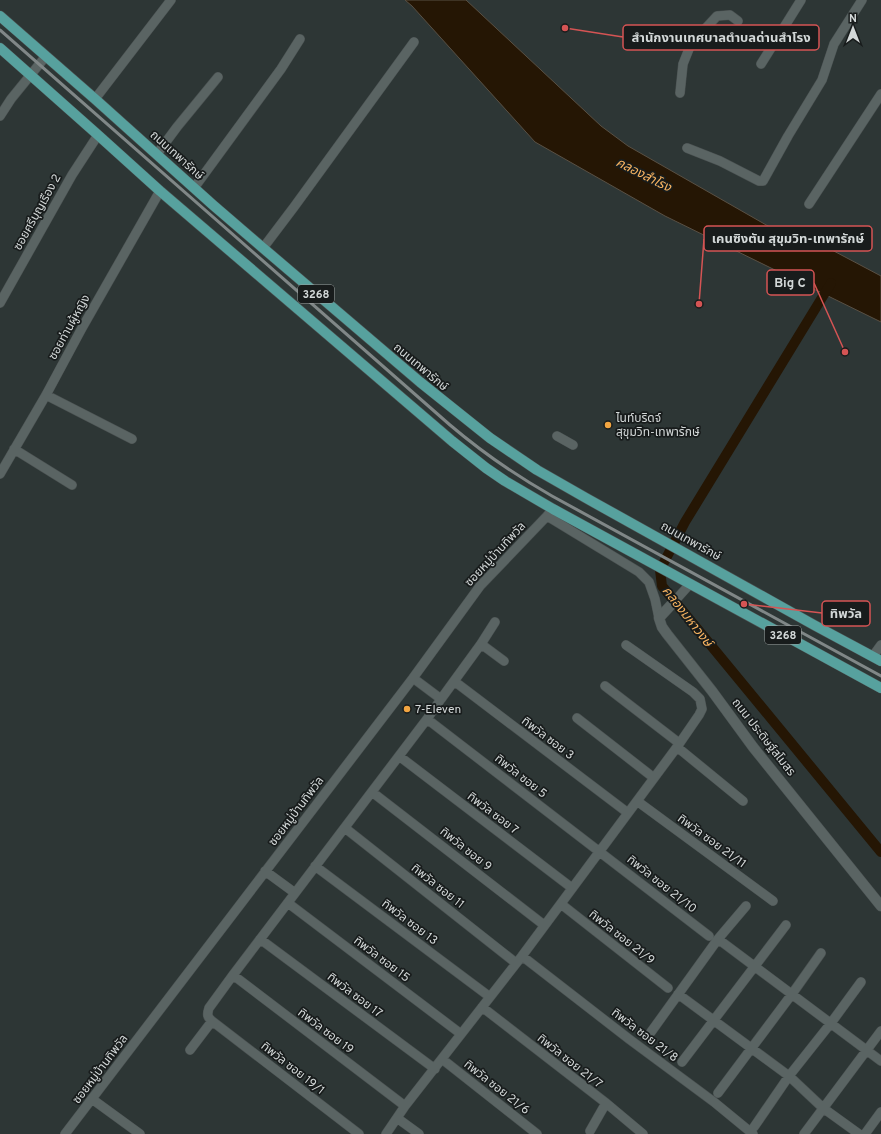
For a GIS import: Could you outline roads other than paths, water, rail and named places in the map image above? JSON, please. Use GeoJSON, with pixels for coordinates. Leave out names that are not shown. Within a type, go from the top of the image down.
{"type":"FeatureCollection","features":[{"type":"Feature","properties":{"kind":"main road","name":"ถนนเทพารักษ์"},"geometry":{"type":"LineString","coordinates":[[0,16],[263,248],[414,378],[490,438],[537,470],[814,625],[877,658]]}},
{"type":"Feature","properties":{"kind":"main road","name":"3268"},"geometry":{"type":"LineString","coordinates":[[0,48],[160,191],[464,450],[505,481],[550,513],[641,556],[881,688]]}},
{"type":"Feature","properties":{"kind":"street"},"geometry":{"type":"LineString","coordinates":[[95,99],[171,0]]}},
{"type":"Feature","properties":{"kind":"street"},"geometry":{"type":"LineString","coordinates":[[761,64],[801,0]]}},
{"type":"Feature","properties":{"kind":"street"},"geometry":{"type":"LineString","coordinates":[[687,148],[720,161],[759,182],[763,180],[822,80],[834,44],[862,0]]}},
{"type":"Feature","properties":{"kind":"street"},"geometry":{"type":"LineString","coordinates":[[680,92],[683,64],[691,44],[717,16],[730,15],[738,21]]}},
{"type":"Feature","properties":{"kind":"street"},"geometry":{"type":"LineString","coordinates":[[194,188],[277,74],[300,39]]}},
{"type":"Feature","properties":{"kind":"street"},"geometry":{"type":"LineString","coordinates":[[263,248],[414,42]]}},
{"type":"Feature","properties":{"kind":"street"},"geometry":{"type":"LineString","coordinates":[[0,116],[11,99],[46,56]]}},
{"type":"Feature","properties":{"kind":"street"},"geometry":{"type":"LineString","coordinates":[[157,154],[218,77]]}},
{"type":"Feature","properties":{"kind":"street"},"geometry":{"type":"LineString","coordinates":[[809,204],[881,94]]}},
{"type":"Feature","properties":{"kind":"street","name":"ซอยศรีบุญเรือง 2"},"geometry":{"type":"LineString","coordinates":[[0,303],[72,175],[98,135]]}},
{"type":"Feature","properties":{"kind":"street","name":"ซอยท่านผู้หญิง"},"geometry":{"type":"LineString","coordinates":[[0,474],[160,191]]}},
{"type":"Feature","properties":{"kind":"street"},"geometry":{"type":"LineString","coordinates":[[46,395],[132,439]]}},
{"type":"Feature","properties":{"kind":"street"},"geometry":{"type":"LineString","coordinates":[[557,436],[573,445]]}},
{"type":"Feature","properties":{"kind":"street"},"geometry":{"type":"LineString","coordinates":[[14,450],[72,485]]}},
{"type":"Feature","properties":{"kind":"street"},"geometry":{"type":"LineString","coordinates":[[550,513],[639,572],[649,582],[655,599],[659,618]]}},
{"type":"Feature","properties":{"kind":"street","name":"ซอยหมู่บ้านทิพวัล"},"geometry":{"type":"LineString","coordinates":[[65,1134],[413,678],[480,586],[550,513]]}},
{"type":"Feature","properties":{"kind":"street"},"geometry":{"type":"LineString","coordinates":[[659,618],[681,595],[688,583]]}},
{"type":"Feature","properties":{"kind":"street","name":"ถนน ประดิษฐ์สโมสร"},"geometry":{"type":"LineString","coordinates":[[659,618],[662,627],[672,643],[712,691],[753,746],[881,906]]}},
{"type":"Feature","properties":{"kind":"street"},"geometry":{"type":"LineString","coordinates":[[190,1050],[212,1021],[208,1016],[209,1008],[427,719],[481,644],[494,622]]}},
{"type":"Feature","properties":{"kind":"street"},"geometry":{"type":"LineString","coordinates":[[481,644],[504,661]]}},
{"type":"Feature","properties":{"kind":"street"},"geometry":{"type":"LineString","coordinates":[[877,658],[881,645]]}},
{"type":"Feature","properties":{"kind":"street"},"geometry":{"type":"LineString","coordinates":[[386,1134],[405,1106],[561,904],[678,745],[702,709],[700,699],[692,692],[626,646]]}},
{"type":"Feature","properties":{"kind":"street"},"geometry":{"type":"LineString","coordinates":[[413,678],[441,699]]}},
{"type":"Feature","properties":{"kind":"street","name":"ทิพวัล ซอย 3"},"geometry":{"type":"LineString","coordinates":[[454,681],[628,813]]}},
{"type":"Feature","properties":{"kind":"street"},"geometry":{"type":"LineString","coordinates":[[605,686],[678,745],[742,801]]}},
{"type":"Feature","properties":{"kind":"street"},"geometry":{"type":"LineString","coordinates":[[577,718],[654,778]]}},
{"type":"Feature","properties":{"kind":"street","name":"ทิพวัล ซอย 5"},"geometry":{"type":"LineString","coordinates":[[427,719],[599,852]]}},
{"type":"Feature","properties":{"kind":"street","name":"ทิพวัล ซอย 7"},"geometry":{"type":"LineString","coordinates":[[399,756],[572,888]]}},
{"type":"Feature","properties":{"kind":"street","name":"ทิพวัล ซอย 9"},"geometry":{"type":"LineString","coordinates":[[372,792],[544,926]]}},
{"type":"Feature","properties":{"kind":"street","name":"ทิพวัล ซอย 21/11"},"geometry":{"type":"LineString","coordinates":[[637,801],[774,901]]}},
{"type":"Feature","properties":{"kind":"street","name":"ทิพวัล ซอย 11"},"geometry":{"type":"LineString","coordinates":[[345,828],[519,960]]}},
{"type":"Feature","properties":{"kind":"street","name":"ทิพวัล ซอย 21/10"},"geometry":{"type":"LineString","coordinates":[[599,852],[713,938],[754,966],[881,1061]]}},
{"type":"Feature","properties":{"kind":"street","name":"ทิพวัล ซอย 13"},"geometry":{"type":"LineString","coordinates":[[315,866],[490,997]]}},
{"type":"Feature","properties":{"kind":"street"},"geometry":{"type":"LineString","coordinates":[[265,871],[295,893]]}},
{"type":"Feature","properties":{"kind":"street","name":"ทิพวัล ซอย 15"},"geometry":{"type":"LineString","coordinates":[[288,903],[462,1034]]}},
{"type":"Feature","properties":{"kind":"street","name":"ทิพวัล ซอย 21/9"},"geometry":{"type":"LineString","coordinates":[[561,904],[668,988]]}},
{"type":"Feature","properties":{"kind":"street"},"geometry":{"type":"LineString","coordinates":[[651,1032],[678,994],[713,938],[746,906]]}},
{"type":"Feature","properties":{"kind":"street"},"geometry":{"type":"LineString","coordinates":[[682,1062],[786,925]]}},
{"type":"Feature","properties":{"kind":"street","name":"ทิพวัล ซอย 17"},"geometry":{"type":"LineString","coordinates":[[260,940],[435,1069]]}},
{"type":"Feature","properties":{"kind":"street"},"geometry":{"type":"LineString","coordinates":[[718,1093],[821,953]]}},
{"type":"Feature","properties":{"kind":"street","name":"ทิพวัล ซอย 21/8"},"geometry":{"type":"LineString","coordinates":[[519,960],[753,1130]]}},
{"type":"Feature","properties":{"kind":"street","name":"ทิพวัล ซอย 19"},"geometry":{"type":"LineString","coordinates":[[233,975],[405,1106]]}},
{"type":"Feature","properties":{"kind":"street"},"geometry":{"type":"LineString","coordinates":[[753,1130],[789,1076],[861,982]]}},
{"type":"Feature","properties":{"kind":"street"},"geometry":{"type":"LineString","coordinates":[[678,994],[789,1076],[823,1108],[859,1134]]}},
{"type":"Feature","properties":{"kind":"street","name":"ทิพวัล ซอย 21/7"},"geometry":{"type":"LineString","coordinates":[[482,1007],[606,1103],[643,1134]]}},
{"type":"Feature","properties":{"kind":"street","name":"ทิพวัล ซอย 19/1"},"geometry":{"type":"LineString","coordinates":[[212,1021],[359,1134]]}},
{"type":"Feature","properties":{"kind":"street"},"geometry":{"type":"LineString","coordinates":[[804,1134],[881,1031]]}},
{"type":"Feature","properties":{"kind":"street","name":"ทิพวัล ซอย 21/6"},"geometry":{"type":"LineString","coordinates":[[442,1059],[537,1134]]}},
{"type":"Feature","properties":{"kind":"street"},"geometry":{"type":"LineString","coordinates":[[92,1099],[140,1134]]}},
{"type":"Feature","properties":{"kind":"street"},"geometry":{"type":"LineString","coordinates":[[590,1131],[606,1103]]}},
{"type":"Feature","properties":{"kind":"street"},"geometry":{"type":"LineString","coordinates":[[864,1134],[881,1112]]}},
{"type":"Feature","properties":{"kind":"street"},"geometry":{"type":"LineString","coordinates":[[398,1118],[419,1134]]}},
{"type":"Feature","properties":{"kind":"water","name":"คลองสำโรง"},"geometry":{"type":"Polygon","coordinates":[[[405,0],[466,0],[601,126],[628,146],[789,238],[796,231],[881,276],[881,322],[665,216],[535,142],[405,0]]]}},
{"type":"Feature","properties":{"kind":"waterway","name":"คลองมหาวงษ์"},"geometry":{"type":"LineString","coordinates":[[831,283],[685,522],[660,570],[662,586],[881,852]]}},
{"type":"Feature","properties":{"kind":"railway"},"geometry":{"type":"LineString","coordinates":[[0,30],[450,425],[487,454],[512,472],[552,496],[881,676]]}},
{"type":"Feature","properties":{"kind":"place","name":"สำนักงานเทศบาลตำบลด่านสำโรง"},"geometry":{"type":"Point","coordinates":[565,28]}},
{"type":"Feature","properties":{"kind":"place","name":"เคนซิงตัน สุขุมวิท-เทพารักษ์"},"geometry":{"type":"Point","coordinates":[699,304]}},
{"type":"Feature","properties":{"kind":"place","name":"Big C"},"geometry":{"type":"Point","coordinates":[845,352]}},
{"type":"Feature","properties":{"kind":"place","name":"ไนท์บริดจ์ สุขุมวิท-เทพารักษ์"},"geometry":{"type":"Point","coordinates":[608,425]}},
{"type":"Feature","properties":{"kind":"place","name":"ทิพวัล"},"geometry":{"type":"Point","coordinates":[744,604]}},
{"type":"Feature","properties":{"kind":"place","name":"7-Eleven"},"geometry":{"type":"Point","coordinates":[407,709]}}]}
